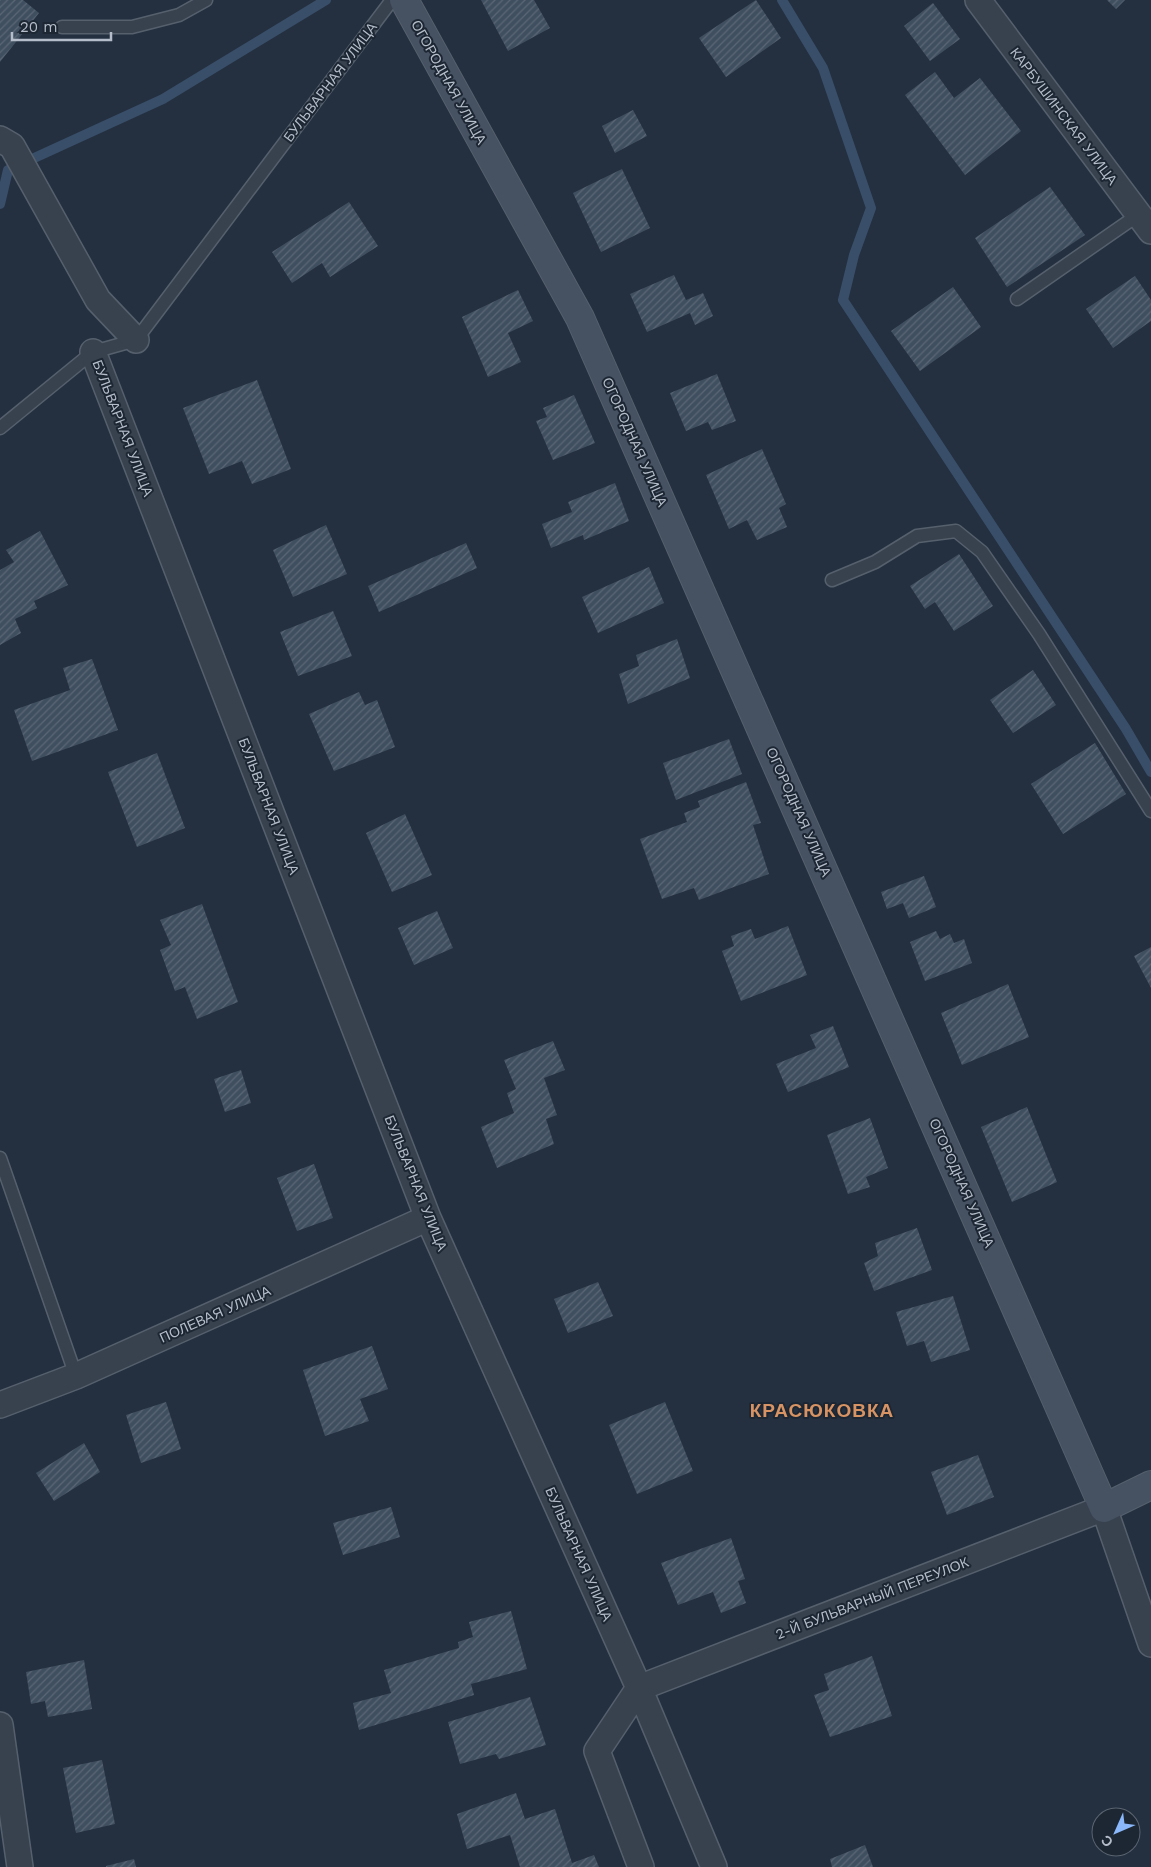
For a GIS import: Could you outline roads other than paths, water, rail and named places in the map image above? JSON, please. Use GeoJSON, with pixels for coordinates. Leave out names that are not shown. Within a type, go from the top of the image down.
{"type":"FeatureCollection","features":[{"type":"Feature","properties":{"kind":"street","name":"ОГОРОДНАЯ УЛИЦА"},"geometry":{"type":"LineString","coordinates":[[404,0],[580,318],[1104,1508],[1151,1644]]}},
{"type":"Feature","properties":{"kind":"street","name":"КАРБУШИНСКАЯ УЛИЦА"},"geometry":{"type":"LineString","coordinates":[[978,0],[1144,223]]}},
{"type":"Feature","properties":{"kind":"street"},"geometry":{"type":"LineString","coordinates":[[6,143],[32,183],[98,300],[136,340]]}},
{"type":"Feature","properties":{"kind":"street","name":"БУЛЬВАРНАЯ УЛИЦА"},"geometry":{"type":"LineString","coordinates":[[93,352],[428,1218],[639,1688],[714,1867]]}},
{"type":"Feature","properties":{"kind":"street","name":"ПОЛЕВАЯ УЛИЦА"},"geometry":{"type":"LineString","coordinates":[[0,1404],[76,1376],[428,1218]]}},
{"type":"Feature","properties":{"kind":"street"},"geometry":{"type":"LineString","coordinates":[[1104,1508],[1151,1485]]}},
{"type":"Feature","properties":{"kind":"street","name":"2-Й БУЛЬВАРНЫЙ ПЕРЕУЛОК"},"geometry":{"type":"LineString","coordinates":[[639,1688],[1104,1508]]}},
{"type":"Feature","properties":{"kind":"street"},"geometry":{"type":"LineString","coordinates":[[639,1688],[597,1751],[641,1867]]}},
{"type":"Feature","properties":{"kind":"street"},"geometry":{"type":"LineString","coordinates":[[0,1725],[20,1867]]}},
{"type":"Feature","properties":{"kind":"lane"},"geometry":{"type":"LineString","coordinates":[[62,27],[132,27],[179,15],[206,0]]}},
{"type":"Feature","properties":{"kind":"lane","name":"БУЛЬВАРНАЯ УЛИЦА"},"geometry":{"type":"LineString","coordinates":[[93,352],[136,340],[392,0]]}},
{"type":"Feature","properties":{"kind":"lane"},"geometry":{"type":"LineString","coordinates":[[1017,299],[1144,223]]}},
{"type":"Feature","properties":{"kind":"lane"},"geometry":{"type":"LineString","coordinates":[[0,428],[93,352]]}},
{"type":"Feature","properties":{"kind":"lane"},"geometry":{"type":"LineString","coordinates":[[832,580],[875,562],[917,536],[956,531],[982,552],[1040,634],[1151,811]]}},
{"type":"Feature","properties":{"kind":"lane"},"geometry":{"type":"LineString","coordinates":[[0,1158],[76,1376]]}},
{"type":"Feature","properties":{"kind":"waterway"},"geometry":{"type":"LineString","coordinates":[[0,204],[8,170],[163,99],[326,0]]}},
{"type":"Feature","properties":{"kind":"waterway"},"geometry":{"type":"LineString","coordinates":[[782,0],[823,68],[871,208],[854,255],[843,300],[1126,729],[1151,772]]}},
{"type":"Feature","properties":{"kind":"district","name":"КРАСЮКОВКА"},"geometry":{"type":"Point","coordinates":[822,1410]}}]}
